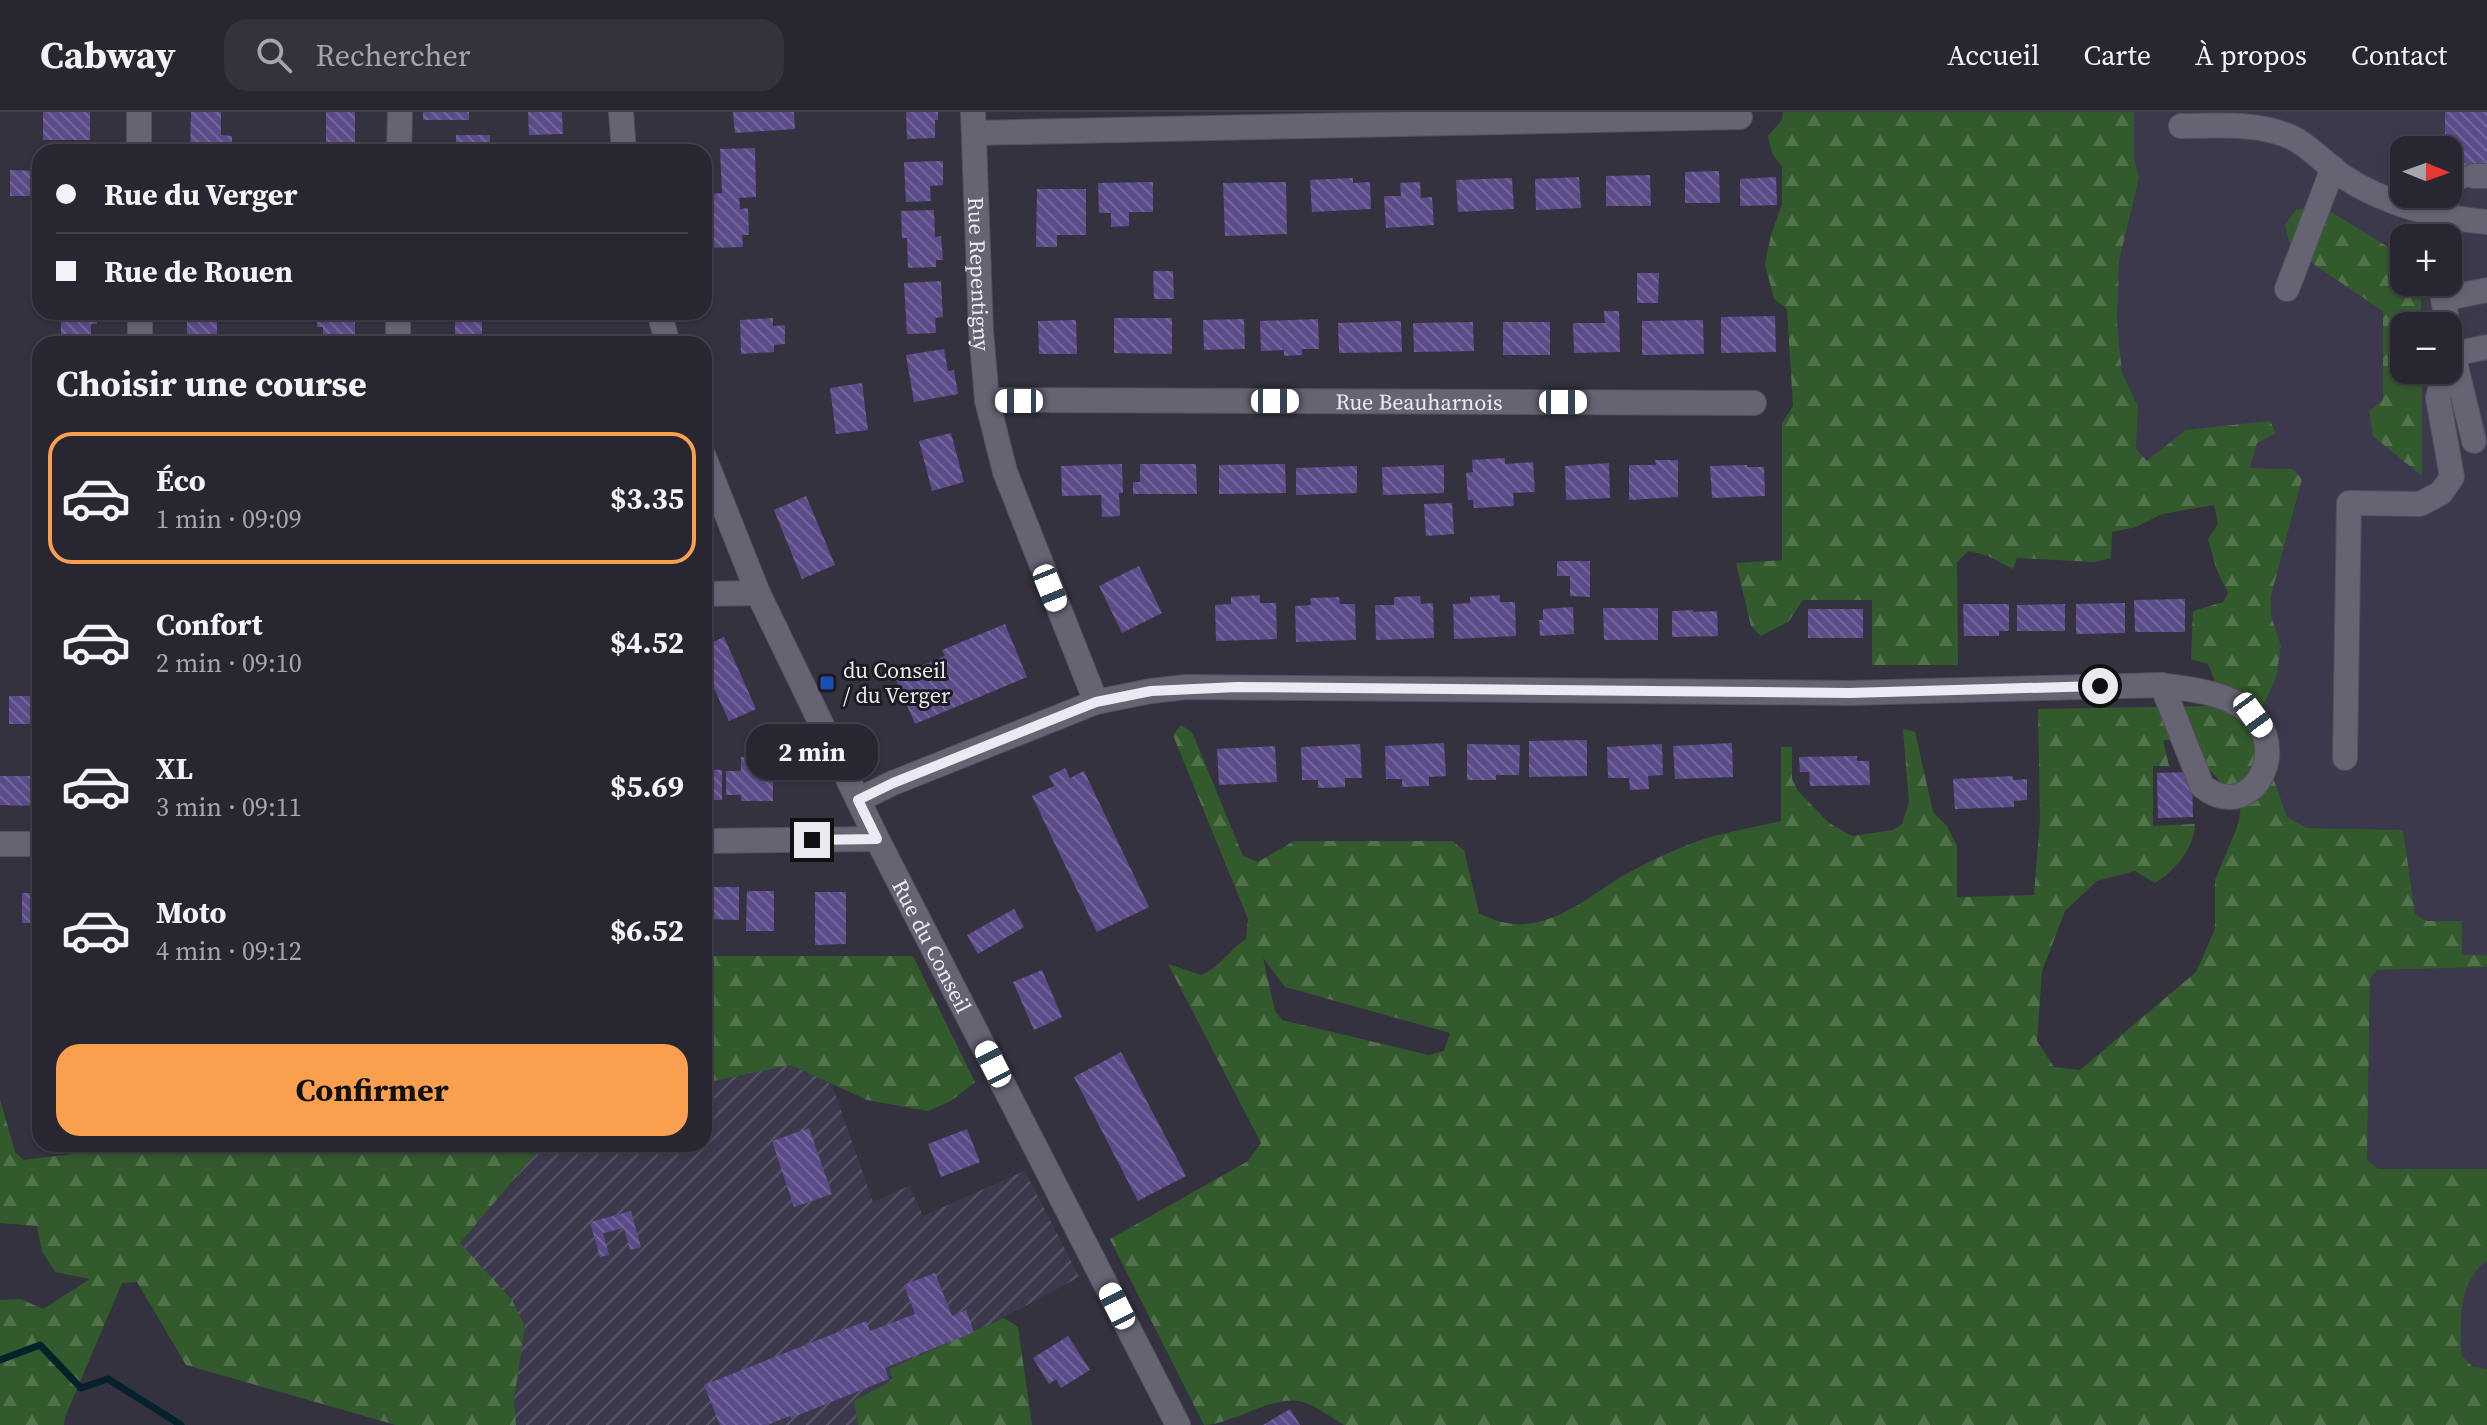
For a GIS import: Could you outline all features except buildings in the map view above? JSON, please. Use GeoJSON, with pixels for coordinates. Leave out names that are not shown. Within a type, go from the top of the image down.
{"type":"FeatureCollection","features":[{"type":"Feature","properties":{"kind":"street"},"geometry":{"type":"LineString","coordinates":[[139,112],[139,144]]}},
{"type":"Feature","properties":{"kind":"street"},"geometry":{"type":"LineString","coordinates":[[399,144],[400,112]]}},
{"type":"Feature","properties":{"kind":"street"},"geometry":{"type":"LineString","coordinates":[[621,112],[623,144]]}},
{"type":"Feature","properties":{"kind":"street"},"geometry":{"type":"LineString","coordinates":[[974,122],[1740,117]]}},
{"type":"Feature","properties":{"kind":"street","name":"Rue Repentigny"},"geometry":{"type":"LineString","coordinates":[[974,122],[981,331],[987,400],[1005,472],[1096,702]]}},
{"type":"Feature","properties":{"kind":"street"},"geometry":{"type":"LineString","coordinates":[[2181,126],[2239,125],[2279,133],[2305,146],[2365,188],[2438,215],[2487,222]]}},
{"type":"Feature","properties":{"kind":"street"},"geometry":{"type":"LineString","coordinates":[[2287,289],[2333,168]]}},
{"type":"Feature","properties":{"kind":"street"},"geometry":{"type":"LineString","coordinates":[[2444,312],[2443,299],[2487,290]]}},
{"type":"Feature","properties":{"kind":"street"},"geometry":{"type":"LineString","coordinates":[[2462,358],[2487,347]]}},
{"type":"Feature","properties":{"kind":"street"},"geometry":{"type":"LineString","coordinates":[[2345,758],[2349,503],[2420,504],[2441,493],[2452,477],[2438,398],[2442,384]]}},
{"type":"Feature","properties":{"kind":"street"},"geometry":{"type":"LineString","coordinates":[[2456,384],[2474,441]]}},
{"type":"Feature","properties":{"kind":"street","name":"Rue Beauharnois"},"geometry":{"type":"LineString","coordinates":[[987,400],[1754,403]]}},
{"type":"Feature","properties":{"kind":"street","name":"Rue du Conseil"},"geometry":{"type":"LineString","coordinates":[[712,477],[758,593],[877,839],[1178,1425]]}},
{"type":"Feature","properties":{"kind":"street"},"geometry":{"type":"LineString","coordinates":[[712,594],[758,593]]}},
{"type":"Feature","properties":{"kind":"street"},"geometry":{"type":"LineString","coordinates":[[858,800],[1096,702],[1187,687],[1849,693],[2162,685],[2213,694],[2235,702],[2253,715],[2264,729],[2267,767],[2244,794],[2228,798],[2213,795],[2202,786],[2162,685]]}},
{"type":"Feature","properties":{"kind":"street"},"geometry":{"type":"LineString","coordinates":[[712,841],[877,839]]}},
{"type":"Feature","properties":{"kind":"street"},"geometry":{"type":"LineString","coordinates":[[0,844],[32,844]]}},
{"type":"Feature","properties":{"kind":"shaded area"},"geometry":{"type":"Polygon","coordinates":[[[2134,112],[2487,112],[2487,955],[2462,955],[2461,921],[2426,921],[2415,914],[2403,830],[2307,828],[2287,817],[2262,746],[2259,715],[2276,678],[2281,646],[2271,615],[2271,596],[2302,480],[2293,469],[2250,468],[2257,443],[2164,449],[2147,461],[2136,449],[2138,406],[2122,373],[2117,323],[2119,261],[2139,178],[2134,156],[2134,112]]]}},
{"type":"Feature","properties":{"kind":"shaded area"},"geometry":{"type":"Polygon","coordinates":[[[2487,967],[2487,1169],[2378,1169],[2367,1160],[2370,979],[2377,970],[2487,967]]]}},
{"type":"Feature","properties":{"kind":"shaded area"},"geometry":{"type":"Polygon","coordinates":[[[791,1065],[832,1085],[873,1202],[909,1186],[923,1216],[1025,1171],[1079,1277],[978,1331],[889,1369],[893,1380],[854,1401],[858,1425],[516,1425],[514,1399],[524,1327],[460,1243],[539,1152],[712,1152],[712,1081],[791,1065]]]}},
{"type":"Feature","properties":{"kind":"shaded area"},"geometry":{"type":"Polygon","coordinates":[[[2487,1261],[2487,1369],[2472,1366],[2461,1356],[2462,1299],[2473,1271],[2487,1261]]]}},
{"type":"Feature","properties":{"kind":"green space"},"geometry":{"type":"Polygon","coordinates":[[[1783,112],[2134,112],[2134,156],[2139,178],[2119,261],[2117,323],[2122,373],[2138,406],[2136,449],[2147,461],[2186,430],[2270,421],[2276,433],[2257,443],[2250,468],[2293,469],[2302,479],[2271,596],[2271,615],[2281,646],[2276,678],[2259,715],[2262,746],[2287,817],[2307,828],[2403,830],[2415,914],[2427,921],[2462,921],[2462,955],[2487,955],[2487,967],[2377,970],[2370,979],[2367,1160],[2378,1169],[2487,1169],[2487,1261],[2477,1270],[2465,1291],[2461,1316],[2461,1355],[2472,1366],[2487,1369],[2487,1425],[1344,1425],[1311,1405],[1294,1400],[1204,1425],[1110,1239],[1248,1161],[1261,1143],[1168,964],[1201,975],[1208,972],[1246,939],[1248,919],[1173,735],[1181,725],[1192,732],[1243,856],[1258,862],[1294,841],[1452,841],[1464,850],[1479,913],[1519,924],[1555,916],[1631,871],[1692,843],[1781,821],[1781,747],[1792,747],[1792,779],[1798,791],[1829,823],[1852,836],[1893,830],[1902,824],[1909,803],[1903,729],[1915,732],[1933,812],[1947,826],[1957,846],[1957,897],[2034,895],[2040,820],[2038,709],[2206,706],[2216,684],[2208,664],[2191,659],[2193,611],[2223,602],[2228,593],[2216,568],[2208,539],[2218,524],[2214,505],[2162,514],[2136,527],[2112,532],[2111,558],[2095,562],[2017,558],[2013,569],[1986,555],[1968,551],[1957,562],[1958,665],[1872,665],[1872,600],[1803,600],[1789,621],[1761,636],[1751,626],[1736,563],[1782,560],[1782,423],[1793,406],[1787,309],[1774,299],[1765,264],[1782,204],[1782,167],[1772,153],[1768,136],[1782,120],[1783,112]],[[2163,740],[2169,766],[2153,766],[2153,826],[2195,824],[2194,833],[2176,866],[2155,883],[2135,871],[2097,881],[2065,911],[2042,971],[2037,1041],[2054,1067],[2080,1070],[2196,972],[2215,929],[2215,880],[2238,825],[2241,806],[2184,740],[2163,740]],[[1263,958],[1275,1011],[1282,1020],[1429,1055],[1444,1051],[1450,1033],[1285,987],[1263,958]]]}},
{"type":"Feature","properties":{"kind":"green space"},"geometry":{"type":"Polygon","coordinates":[[[2320,205],[2390,248],[2390,296],[2421,296],[2421,312],[2390,312],[2390,384],[2422,384],[2422,476],[2373,436],[2369,411],[2383,400],[2383,311],[2291,249],[2285,225],[2296,210],[2320,205]]]}},
{"type":"Feature","properties":{"kind":"green space"},"geometry":{"type":"Polygon","coordinates":[[[712,956],[913,956],[975,1082],[951,1101],[928,1111],[867,1100],[791,1065],[712,1081],[712,956]]]}},
{"type":"Feature","properties":{"kind":"green space"},"geometry":{"type":"Polygon","coordinates":[[[0,1099],[15,1152],[23,1160],[77,1152],[539,1152],[460,1243],[512,1300],[525,1327],[514,1399],[516,1425],[396,1425],[186,1365],[137,1282],[122,1283],[64,1425],[0,1425],[0,1300],[21,1299],[43,1309],[90,1279],[55,1272],[42,1251],[37,1226],[0,1223],[0,1099]]]}},
{"type":"Feature","properties":{"kind":"green space"},"geometry":{"type":"Polygon","coordinates":[[[1004,1318],[1018,1327],[1032,1425],[858,1425],[854,1401],[893,1380],[889,1369],[1004,1318]]]}},
{"type":"Feature","properties":{"kind":"waterway"},"geometry":{"type":"LineString","coordinates":[[0,1360],[40,1345],[81,1388],[108,1379],[181,1425]]}},
{"type":"Feature","properties":{"kind":"place","name":"du Conseil / du Verger"},"geometry":{"type":"Point","coordinates":[827,683]}},
{"type":"Feature","properties":{"kind":"route"},"geometry":{"type":"LineString","coordinates":[[812,840],[877,839],[858,800],[1096,702],[1151,691],[1237,687],[1849,693],[2100,686]]}}]}
